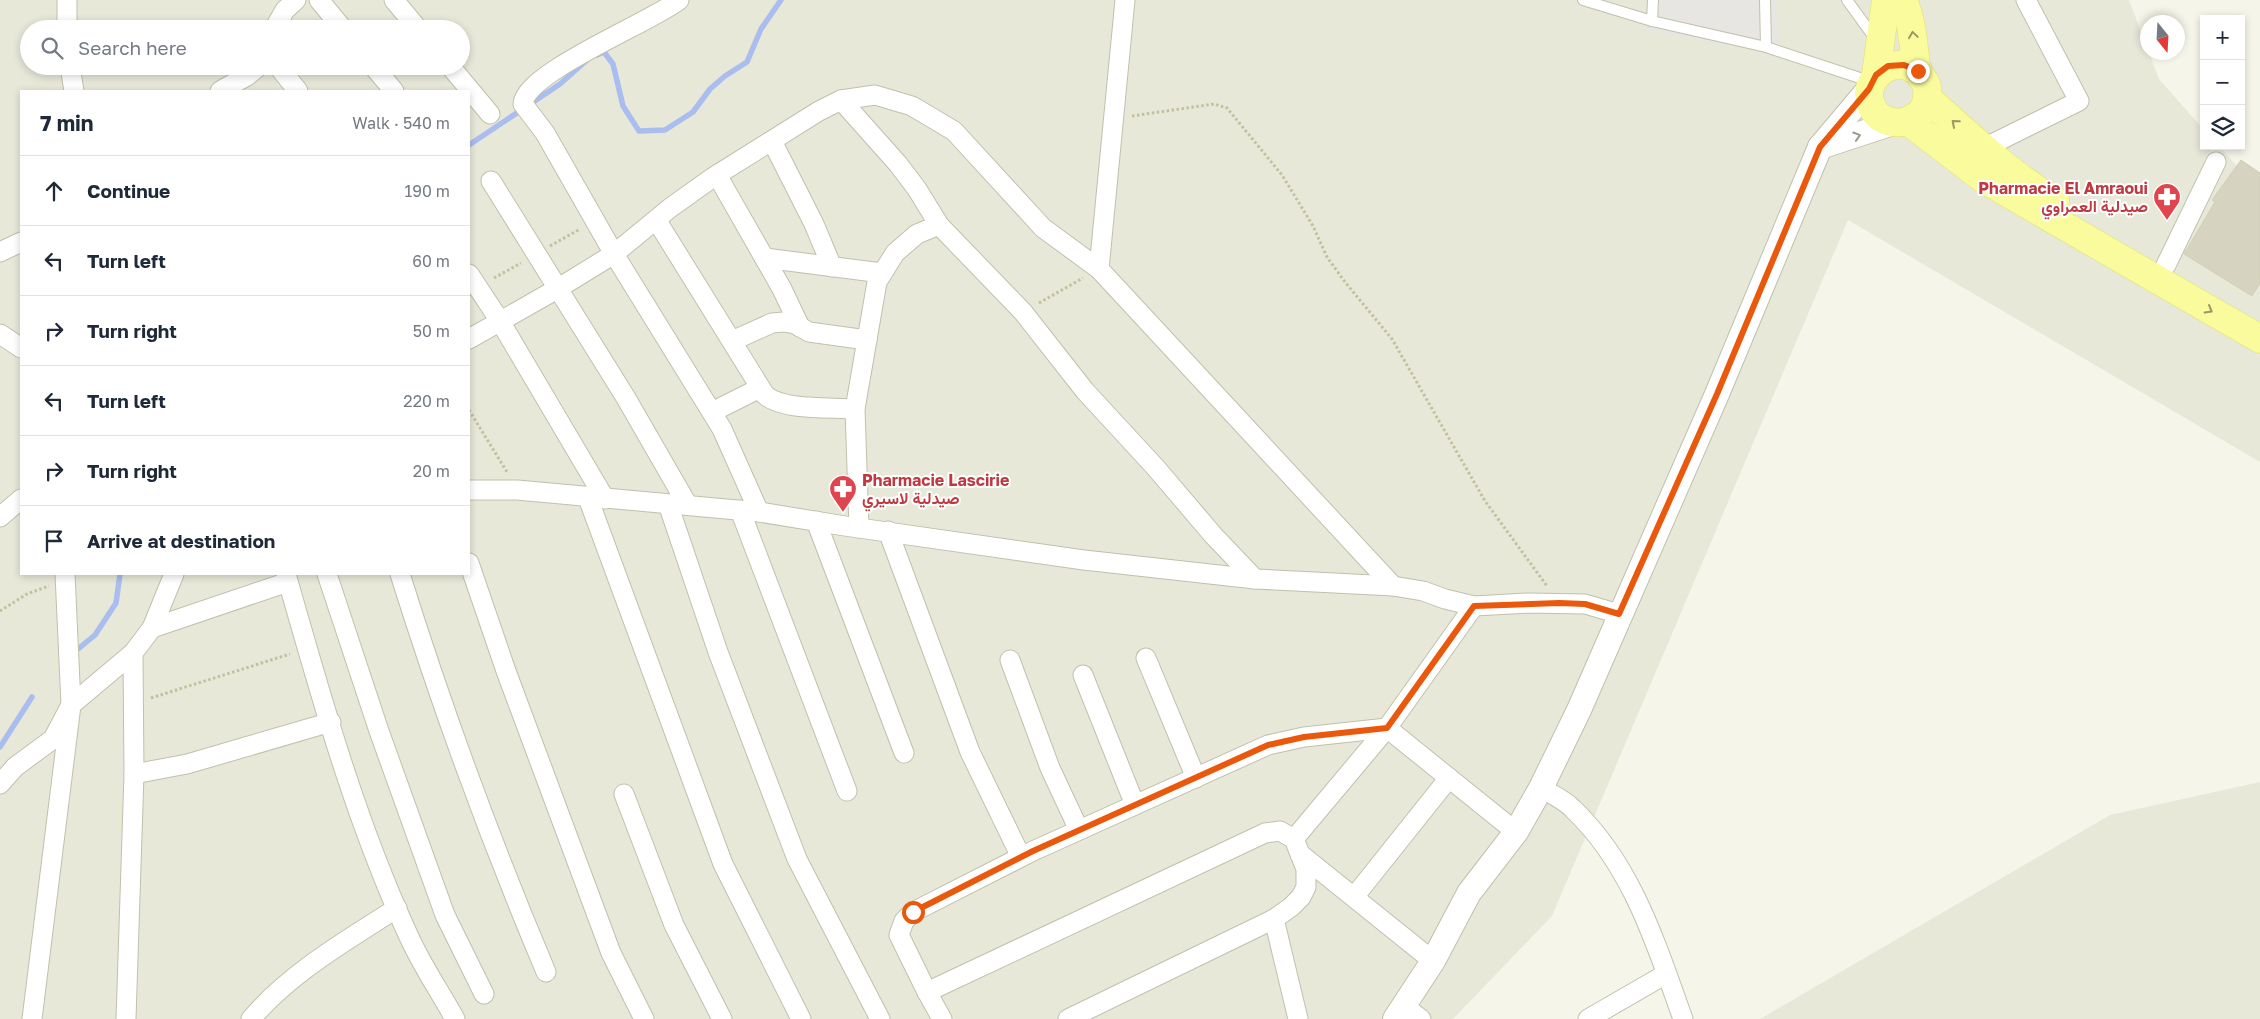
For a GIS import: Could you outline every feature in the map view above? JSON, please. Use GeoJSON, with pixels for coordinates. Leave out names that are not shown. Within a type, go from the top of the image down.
{"type":"FeatureCollection","features":[{"type":"Feature","properties":{"kind":"main road"},"geometry":{"type":"LineString","coordinates":[[1886,0],[1871,104],[1879,117],[1901,122],[1985,180],[2260,339]]}},
{"type":"Feature","properties":{"kind":"main road"},"geometry":{"type":"LineString","coordinates":[[1901,122],[1921,113],[1928,99],[1927,84],[1918,71],[1910,17],[1903,0]]}},
{"type":"Feature","properties":{"kind":"main road"},"geometry":{"type":"LineString","coordinates":[[1873,82],[1888,66],[1904,65],[1918,71]]}},
{"type":"Feature","properties":{"kind":"main road"},"geometry":{"type":"LineString","coordinates":[[1928,99],[1984,148],[2034,188],[2260,319]]}},
{"type":"Feature","properties":{"kind":"street"},"geometry":{"type":"LineString","coordinates":[[67,0],[67,20]]}},
{"type":"Feature","properties":{"kind":"street"},"geometry":{"type":"LineString","coordinates":[[280,20],[296,0]]}},
{"type":"Feature","properties":{"kind":"street"},"geometry":{"type":"LineString","coordinates":[[319,0],[336,20]]}},
{"type":"Feature","properties":{"kind":"street"},"geometry":{"type":"LineString","coordinates":[[394,0],[411,20]]}},
{"type":"Feature","properties":{"kind":"street"},"geometry":{"type":"LineString","coordinates":[[679,0],[649,19],[583,52],[528,92],[527,109],[545,133],[614,254],[712,412],[733,452],[759,512]]}},
{"type":"Feature","properties":{"kind":"street"},"geometry":{"type":"LineString","coordinates":[[1099,269],[1125,0]]}},
{"type":"Feature","properties":{"kind":"street"},"geometry":{"type":"LineString","coordinates":[[1984,148],[2079,101],[2026,0]]}},
{"type":"Feature","properties":{"kind":"street"},"geometry":{"type":"LineString","coordinates":[[71,75],[74,90]]}},
{"type":"Feature","properties":{"kind":"street"},"geometry":{"type":"LineString","coordinates":[[222,90],[249,75]]}},
{"type":"Feature","properties":{"kind":"street"},"geometry":{"type":"LineString","coordinates":[[285,75],[297,90]]}},
{"type":"Feature","properties":{"kind":"street"},"geometry":{"type":"LineString","coordinates":[[381,75],[393,90]]}},
{"type":"Feature","properties":{"kind":"street"},"geometry":{"type":"LineString","coordinates":[[458,75],[490,114]]}},
{"type":"Feature","properties":{"kind":"street"},"geometry":{"type":"LineString","coordinates":[[1407,1015],[1469,893],[1516,832],[1541,788],[1579,710],[1619,614],[1717,394],[1820,147],[1873,82]]}},
{"type":"Feature","properties":{"kind":"street"},"geometry":{"type":"LineString","coordinates":[[470,338],[614,254],[657,221],[670,208],[717,175],[772,141],[841,100],[875,95],[912,106],[954,131],[1043,228],[1099,269],[1393,586]]}},
{"type":"Feature","properties":{"kind":"street"},"geometry":{"type":"LineString","coordinates":[[841,100],[912,183],[939,225],[1023,312],[1085,391],[1156,468],[1213,535],[1255,579]]}},
{"type":"Feature","properties":{"kind":"street"},"geometry":{"type":"LineString","coordinates":[[1820,147],[1901,122]]}},
{"type":"Feature","properties":{"kind":"street"},"geometry":{"type":"LineString","coordinates":[[772,141],[814,224],[832,267]]}},
{"type":"Feature","properties":{"kind":"street"},"geometry":{"type":"LineString","coordinates":[[2166,265],[2216,162]]}},
{"type":"Feature","properties":{"kind":"street"},"geometry":{"type":"LineString","coordinates":[[717,175],[765,258],[800,327]]}},
{"type":"Feature","properties":{"kind":"street"},"geometry":{"type":"LineString","coordinates":[[491,181],[626,398],[687,504]]}},
{"type":"Feature","properties":{"kind":"street"},"geometry":{"type":"LineString","coordinates":[[657,221],[765,396],[772,402],[789,405],[855,409]]}},
{"type":"Feature","properties":{"kind":"street"},"geometry":{"type":"LineString","coordinates":[[859,528],[855,409],[877,282],[895,253],[917,234],[939,225]]}},
{"type":"Feature","properties":{"kind":"street"},"geometry":{"type":"LineString","coordinates":[[765,258],[882,273]]}},
{"type":"Feature","properties":{"kind":"street"},"geometry":{"type":"LineString","coordinates":[[470,276],[500,321],[596,498],[723,864],[801,1019]]}},
{"type":"Feature","properties":{"kind":"street"},"geometry":{"type":"LineString","coordinates":[[732,341],[772,323],[784,322],[809,332],[867,340]]}},
{"type":"Feature","properties":{"kind":"street"},"geometry":{"type":"LineString","coordinates":[[0,334],[20,347]]}},
{"type":"Feature","properties":{"kind":"street"},"geometry":{"type":"LineString","coordinates":[[712,412],[760,388]]}},
{"type":"Feature","properties":{"kind":"street"},"geometry":{"type":"LineString","coordinates":[[470,490],[517,490],[668,504],[687,504],[759,512],[816,522],[1084,560],[1255,579],[1393,586],[1423,590],[1445,599],[1474,606],[1585,604],[1619,614]]}},
{"type":"Feature","properties":{"kind":"street"},"geometry":{"type":"LineString","coordinates":[[0,517],[20,500]]}},
{"type":"Feature","properties":{"kind":"street"},"geometry":{"type":"LineString","coordinates":[[668,504],[718,652],[797,860],[880,1019]]}},
{"type":"Feature","properties":{"kind":"street"},"geometry":{"type":"LineString","coordinates":[[740,510],[847,791]]}},
{"type":"Feature","properties":{"kind":"street"},"geometry":{"type":"LineString","coordinates":[[816,522],[904,753]]}},
{"type":"Feature","properties":{"kind":"street"},"geometry":{"type":"LineString","coordinates":[[888,531],[970,752],[1021,857]]}},
{"type":"Feature","properties":{"kind":"street"},"geometry":{"type":"LineString","coordinates":[[470,565],[506,671],[611,953],[644,1019]]}},
{"type":"Feature","properties":{"kind":"street"},"geometry":{"type":"LineString","coordinates":[[0,784],[15,767],[53,739],[72,701],[133,653],[152,628],[174,575]]}},
{"type":"Feature","properties":{"kind":"street"},"geometry":{"type":"LineString","coordinates":[[327,575],[379,731],[445,915],[484,994]]}},
{"type":"Feature","properties":{"kind":"street"},"geometry":{"type":"LineString","coordinates":[[400,575],[427,658],[518,907],[546,972]]}},
{"type":"Feature","properties":{"kind":"street"},"geometry":{"type":"LineString","coordinates":[[32,1019],[72,701],[65,576]]}},
{"type":"Feature","properties":{"kind":"street"},"geometry":{"type":"LineString","coordinates":[[152,628],[287,578],[307,648],[371,846],[411,941],[455,1019]]}},
{"type":"Feature","properties":{"kind":"street"},"geometry":{"type":"LineString","coordinates":[[1297,847],[1387,728],[1474,606]]}},
{"type":"Feature","properties":{"kind":"street"},"geometry":{"type":"LineString","coordinates":[[126,1019],[134,774],[133,653]]}},
{"type":"Feature","properties":{"kind":"street"},"geometry":{"type":"LineString","coordinates":[[1146,658],[1196,778]]}},
{"type":"Feature","properties":{"kind":"street"},"geometry":{"type":"LineString","coordinates":[[1010,660],[1050,768],[1079,830]]}},
{"type":"Feature","properties":{"kind":"street"},"geometry":{"type":"LineString","coordinates":[[1082,675],[1134,806]]}},
{"type":"Feature","properties":{"kind":"street"},"geometry":{"type":"LineString","coordinates":[[134,774],[187,764],[331,722]]}},
{"type":"Feature","properties":{"kind":"street"},"geometry":{"type":"LineString","coordinates":[[942,1019],[899,934],[904,921],[913,912],[1021,857],[1268,745],[1304,737],[1387,728],[1516,832]]}},
{"type":"Feature","properties":{"kind":"street"},"geometry":{"type":"LineString","coordinates":[[1354,897],[1449,778]]}},
{"type":"Feature","properties":{"kind":"street"},"geometry":{"type":"LineString","coordinates":[[1541,788],[1572,808],[1607,848],[1630,884],[1648,923],[1683,1019]]}},
{"type":"Feature","properties":{"kind":"street"},"geometry":{"type":"LineString","coordinates":[[624,794],[674,925],[722,1019]]}},
{"type":"Feature","properties":{"kind":"street"},"geometry":{"type":"LineString","coordinates":[[927,992],[1265,833],[1280,831],[1354,897],[1433,961]]}},
{"type":"Feature","properties":{"kind":"street"},"geometry":{"type":"LineString","coordinates":[[1068,1019],[1291,908],[1301,897],[1306,887],[1306,869],[1297,847]]}},
{"type":"Feature","properties":{"kind":"street"},"geometry":{"type":"LineString","coordinates":[[251,1019],[262,1006],[304,969],[397,908]]}},
{"type":"Feature","properties":{"kind":"street"},"geometry":{"type":"LineString","coordinates":[[1274,918],[1298,1019]]}},
{"type":"Feature","properties":{"kind":"street"},"geometry":{"type":"LineString","coordinates":[[1588,1019],[1666,974]]}},
{"type":"Feature","properties":{"kind":"lane"},"geometry":{"type":"LineString","coordinates":[[1583,0],[1652,21],[1766,47],[1873,82]]}},
{"type":"Feature","properties":{"kind":"lane"},"geometry":{"type":"LineString","coordinates":[[1652,21],[1653,0]]}},
{"type":"Feature","properties":{"kind":"lane"},"geometry":{"type":"LineString","coordinates":[[1765,0],[1766,47]]}},
{"type":"Feature","properties":{"kind":"lane"},"geometry":{"type":"LineString","coordinates":[[1847,0],[1880,45]]}},
{"type":"Feature","properties":{"kind":"path"},"geometry":{"type":"LineString","coordinates":[[1114,119],[1214,104],[1227,108],[1282,175],[1313,226],[1328,257],[1345,282],[1392,339],[1485,500],[1559,603]]}},
{"type":"Feature","properties":{"kind":"path"},"geometry":{"type":"LineString","coordinates":[[1023,312],[1099,269]]}},
{"type":"Feature","properties":{"kind":"path"},"geometry":{"type":"LineString","coordinates":[[470,412],[517,490]]}},
{"type":"Feature","properties":{"kind":"path"},"geometry":{"type":"LineString","coordinates":[[0,612],[27,594],[65,576]]}},
{"type":"Feature","properties":{"kind":"path"},"geometry":{"type":"LineString","coordinates":[[133,702],[160,696],[307,648]]}},
{"type":"Feature","properties":{"kind":"shaded area"},"geometry":{"type":"Polygon","coordinates":[[[0,0],[2129,0],[2140,29],[2140,60],[2152,60],[2159,79],[2200,125],[2200,150],[2223,150],[2260,192],[2260,462],[1848,220],[1552,916],[1453,1019],[0,1019],[0,0]]]}},
{"type":"Feature","properties":{"kind":"shaded area"},"geometry":{"type":"Polygon","coordinates":[[[1647,0],[1776,0],[1780,54],[1646,31],[1647,0]]]}},
{"type":"Feature","properties":{"kind":"shaded area"},"geometry":{"type":"Polygon","coordinates":[[[2260,782],[2260,1019],[1760,1019],[2110,815],[2260,782]]]}},
{"type":"Feature","properties":{"kind":"building"},"geometry":{"type":"Polygon","coordinates":[[[2241,160],[2260,173],[2260,283],[2252,296],[2184,254],[2215,202],[2212,200],[2241,160]]]}},
{"type":"Feature","properties":{"kind":"waterway"},"geometry":{"type":"LineString","coordinates":[[597,55],[604,52],[613,64],[623,106],[639,131],[665,130],[693,112],[710,89],[725,76],[747,62],[761,29],[781,0]]}},
{"type":"Feature","properties":{"kind":"waterway"},"geometry":{"type":"LineString","coordinates":[[470,144],[560,84],[587,60]]}},
{"type":"Feature","properties":{"kind":"waterway"},"geometry":{"type":"LineString","coordinates":[[72,654],[95,635],[116,603],[120,575]]}},
{"type":"Feature","properties":{"kind":"waterway"},"geometry":{"type":"LineString","coordinates":[[0,747],[32,697]]}},
{"type":"Feature","properties":{"kind":"place","name":"Pharmacie El Amraoui صيدلية العمراوي"},"geometry":{"type":"Point","coordinates":[2167,221]}},
{"type":"Feature","properties":{"kind":"place","name":"Pharmacie Lascirie صيدلية لاسيري"},"geometry":{"type":"Point","coordinates":[843,513]}},
{"type":"Feature","properties":{"kind":"route"},"geometry":{"type":"LineString","coordinates":[[913,912],[1033,851],[1268,745],[1304,737],[1387,728],[1474,606],[1528,603],[1585,604],[1619,614],[1717,394],[1820,147],[1869,89],[1876,75],[1888,66],[1904,65],[1918,71]]}}]}
